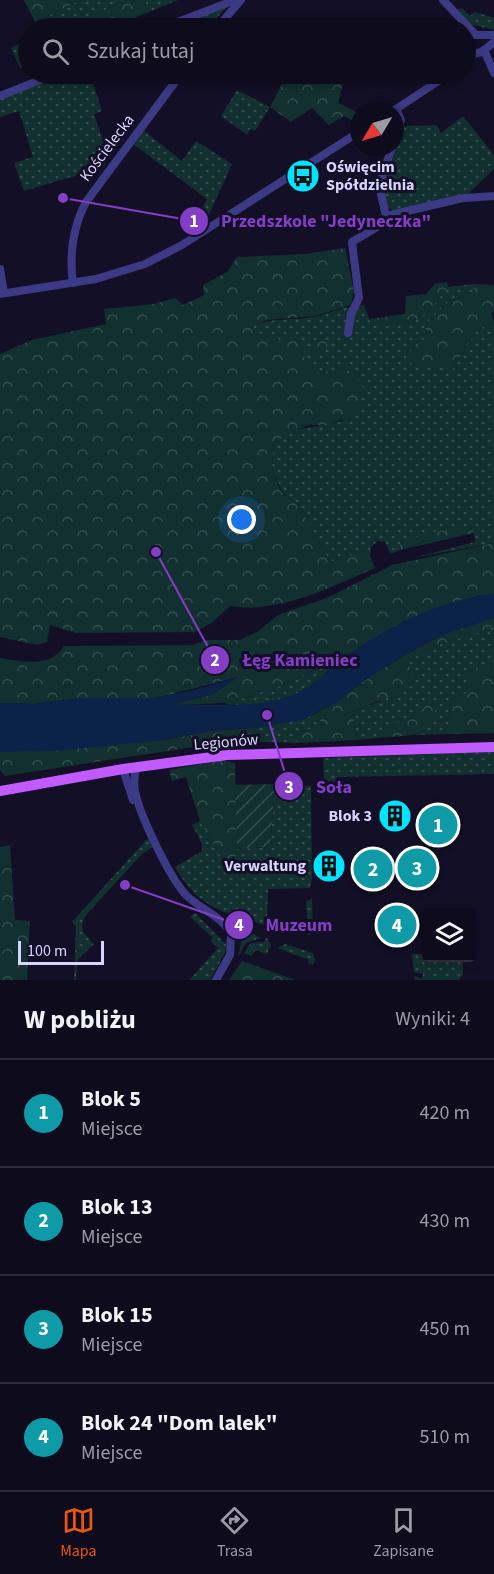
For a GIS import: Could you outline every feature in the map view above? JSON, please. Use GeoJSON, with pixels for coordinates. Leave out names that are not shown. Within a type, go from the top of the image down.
{"type":"FeatureCollection","features":[{"type":"Feature","properties":{"kind":"main road","name":"Legionów"},"geometry":{"type":"LineString","coordinates":[[0,791],[123,769],[226,755],[494,747]]}},
{"type":"Feature","properties":{"kind":"street"},"geometry":{"type":"LineString","coordinates":[[188,18],[235,0]]}},
{"type":"Feature","properties":{"kind":"street"},"geometry":{"type":"LineString","coordinates":[[226,18],[241,0]]}},
{"type":"Feature","properties":{"kind":"street"},"geometry":{"type":"LineString","coordinates":[[443,0],[456,18]]}},
{"type":"Feature","properties":{"kind":"street"},"geometry":{"type":"LineString","coordinates":[[454,14],[459,18]]}},
{"type":"Feature","properties":{"kind":"street"},"geometry":{"type":"LineString","coordinates":[[476,32],[479,35],[494,35]]}},
{"type":"Feature","properties":{"kind":"street"},"geometry":{"type":"LineString","coordinates":[[476,43],[479,35]]}},
{"type":"Feature","properties":{"kind":"street"},"geometry":{"type":"LineString","coordinates":[[476,43],[479,35]]}},
{"type":"Feature","properties":{"kind":"street"},"geometry":{"type":"LineString","coordinates":[[476,50],[493,71]]}},
{"type":"Feature","properties":{"kind":"street"},"geometry":{"type":"LineString","coordinates":[[0,96],[30,84]]}},
{"type":"Feature","properties":{"kind":"street","name":"Kościelecka"},"geometry":{"type":"LineString","coordinates":[[73,283],[70,263],[78,217],[86,201],[174,84]]}},
{"type":"Feature","properties":{"kind":"street"},"geometry":{"type":"LineString","coordinates":[[404,103],[433,84]]}},
{"type":"Feature","properties":{"kind":"street"},"geometry":{"type":"LineString","coordinates":[[0,269],[2,294],[73,283],[122,272],[165,255],[350,138]]}},
{"type":"Feature","properties":{"kind":"street"},"geometry":{"type":"LineString","coordinates":[[348,333],[351,314],[359,298],[352,242],[382,224],[386,216],[379,185],[389,156]]}},
{"type":"Feature","properties":{"kind":"street"},"geometry":{"type":"LineString","coordinates":[[386,216],[463,198],[494,196]]}},
{"type":"Feature","properties":{"kind":"street"},"geometry":{"type":"LineString","coordinates":[[136,767],[135,791],[151,832]]}},
{"type":"Feature","properties":{"kind":"street"},"geometry":{"type":"LineString","coordinates":[[123,769],[130,796],[183,891],[230,931],[232,948],[216,980]]}},
{"type":"Feature","properties":{"kind":"green space"},"geometry":{"type":"Polygon","coordinates":[[[24,0],[81,0],[43,18],[33,18],[24,0]]]}},
{"type":"Feature","properties":{"kind":"green space"},"geometry":{"type":"Polygon","coordinates":[[[81,0],[128,0],[86,18],[43,18],[81,0]]]}},
{"type":"Feature","properties":{"kind":"green space"},"geometry":{"type":"Polygon","coordinates":[[[128,0],[144,0],[151,11],[134,18],[86,18],[128,0]]]}},
{"type":"Feature","properties":{"kind":"green space"},"geometry":{"type":"Polygon","coordinates":[[[144,0],[178,0],[151,11],[144,0]]]}},
{"type":"Feature","properties":{"kind":"green space"},"geometry":{"type":"Polygon","coordinates":[[[229,4],[217,18],[194,18],[229,4]]]}},
{"type":"Feature","properties":{"kind":"green space"},"geometry":{"type":"Polygon","coordinates":[[[462,8],[470,16],[475,12],[494,18],[494,30],[476,26],[476,18],[463,18],[457,10],[462,8]]]}},
{"type":"Feature","properties":{"kind":"green space"},"geometry":{"type":"Polygon","coordinates":[[[18,44],[18,64],[11,48],[18,44]]]}},
{"type":"Feature","properties":{"kind":"green space"},"geometry":{"type":"Polygon","coordinates":[[[37,84],[94,84],[102,111],[94,114],[102,138],[132,127],[102,168],[24,191],[14,163],[33,157],[19,111],[0,117],[0,99],[37,84]]]}},
{"type":"Feature","properties":{"kind":"green space"},"geometry":{"type":"Polygon","coordinates":[[[282,84],[343,84],[338,103],[350,109],[350,119],[344,116],[329,125],[312,108],[291,122],[270,107],[282,84]]]}},
{"type":"Feature","properties":{"kind":"green space"},"geometry":{"type":"Polygon","coordinates":[[[237,90],[270,107],[255,131],[250,129],[247,135],[221,116],[237,90]]]}},
{"type":"Feature","properties":{"kind":"green space"},"geometry":{"type":"Polygon","coordinates":[[[463,116],[494,155],[494,169],[469,193],[395,212],[387,207],[382,185],[391,156],[404,156],[404,126],[437,125],[441,133],[463,116]]]}},
{"type":"Feature","properties":{"kind":"green space"},"geometry":{"type":"Polygon","coordinates":[[[143,130],[182,161],[196,141],[232,164],[209,215],[194,225],[207,199],[133,144],[143,130]]]}},
{"type":"Feature","properties":{"kind":"green space"},"geometry":{"type":"Polygon","coordinates":[[[345,248],[354,291],[351,305],[315,316],[267,320],[252,327],[255,335],[268,332],[284,343],[290,337],[306,345],[303,356],[316,373],[346,368],[365,388],[359,397],[359,414],[327,425],[309,425],[274,443],[272,468],[281,492],[299,505],[330,562],[364,551],[370,556],[375,568],[286,603],[267,606],[230,606],[213,622],[195,632],[76,633],[50,625],[47,642],[37,645],[0,637],[0,354],[32,340],[106,324],[104,309],[154,304],[175,298],[183,305],[204,295],[203,285],[227,272],[237,257],[305,254],[345,248]]]}},
{"type":"Feature","properties":{"kind":"green space"},"geometry":{"type":"Polygon","coordinates":[[[447,282],[448,287],[427,313],[407,326],[372,326],[370,319],[405,314],[406,296],[426,294],[435,284],[447,282]]]}},
{"type":"Feature","properties":{"kind":"green space"},"geometry":{"type":"Polygon","coordinates":[[[474,284],[474,291],[448,302],[425,325],[427,336],[452,370],[477,330],[494,321],[494,543],[417,557],[475,542],[473,528],[400,541],[400,550],[390,554],[385,542],[377,541],[371,548],[370,556],[364,551],[330,562],[299,505],[282,492],[272,468],[274,443],[295,430],[343,421],[346,368],[316,373],[303,358],[290,348],[255,336],[252,326],[274,320],[313,317],[350,306],[364,305],[372,326],[427,313],[448,287],[474,284]]]}},
{"type":"Feature","properties":{"kind":"green space"},"geometry":{"type":"Polygon","coordinates":[[[474,284],[494,285],[494,311],[491,314],[494,321],[477,330],[452,370],[408,363],[406,355],[427,336],[425,325],[448,302],[473,291],[474,284]]]}},
{"type":"Feature","properties":{"kind":"green space"},"geometry":{"type":"Polygon","coordinates":[[[322,338],[330,342],[332,347],[315,355],[312,351],[322,338]]]}},
{"type":"Feature","properties":{"kind":"green space"},"geometry":{"type":"Polygon","coordinates":[[[473,528],[474,533],[400,550],[400,541],[433,532],[473,528]]]}},
{"type":"Feature","properties":{"kind":"green space"},"geometry":{"type":"Polygon","coordinates":[[[494,543],[494,594],[477,596],[402,622],[353,652],[270,691],[224,703],[179,705],[176,703],[211,695],[238,677],[156,698],[81,698],[34,704],[0,703],[0,658],[26,662],[43,661],[58,653],[64,646],[192,645],[208,640],[239,640],[257,632],[278,615],[329,597],[392,565],[494,543]]]}},
{"type":"Feature","properties":{"kind":"green space"},"geometry":{"type":"Polygon","coordinates":[[[494,618],[494,639],[488,630],[435,646],[408,661],[415,685],[352,712],[358,740],[297,743],[296,733],[322,726],[317,713],[374,674],[446,634],[494,618]]]}},
{"type":"Feature","properties":{"kind":"green space"},"geometry":{"type":"Polygon","coordinates":[[[488,629],[494,639],[494,683],[490,664],[470,692],[449,700],[450,721],[444,734],[415,735],[429,727],[426,701],[422,713],[376,732],[376,738],[358,740],[352,712],[380,701],[407,661],[435,646],[488,629]]]}},
{"type":"Feature","properties":{"kind":"green space"},"geometry":{"type":"Polygon","coordinates":[[[347,655],[314,683],[295,694],[275,701],[252,705],[224,703],[270,691],[347,655]]]}},
{"type":"Feature","properties":{"kind":"green space"},"geometry":{"type":"Polygon","coordinates":[[[490,664],[494,683],[494,733],[444,734],[450,721],[449,700],[469,692],[468,671],[490,664]]]}},
{"type":"Feature","properties":{"kind":"green space"},"geometry":{"type":"Polygon","coordinates":[[[432,700],[436,708],[429,727],[415,735],[376,738],[376,732],[422,713],[426,701],[432,700]]]}},
{"type":"Feature","properties":{"kind":"green space"},"geometry":{"type":"Polygon","coordinates":[[[317,713],[322,726],[296,733],[297,743],[264,742],[263,734],[250,728],[304,719],[317,713]]]}},
{"type":"Feature","properties":{"kind":"green space"},"geometry":{"type":"Polygon","coordinates":[[[250,728],[263,734],[264,742],[232,741],[5,776],[0,770],[0,752],[164,740],[210,731],[250,728]]]}},
{"type":"Feature","properties":{"kind":"green space"},"geometry":{"type":"Polygon","coordinates":[[[494,752],[494,774],[337,777],[336,783],[324,783],[323,758],[494,752]]]}},
{"type":"Feature","properties":{"kind":"green space"},"geometry":{"type":"Polygon","coordinates":[[[222,760],[235,763],[237,856],[224,862],[200,821],[186,777],[172,781],[169,770],[222,760]]]}},
{"type":"Feature","properties":{"kind":"green space"},"geometry":{"type":"Polygon","coordinates":[[[275,784],[311,786],[312,879],[310,888],[268,889],[267,926],[225,912],[203,901],[184,881],[175,867],[202,851],[202,844],[192,825],[200,821],[224,862],[237,856],[237,849],[270,847],[275,784]]]}},
{"type":"Feature","properties":{"kind":"green space"},"geometry":{"type":"Polygon","coordinates":[[[275,784],[270,847],[237,849],[235,785],[275,784]]]}},
{"type":"Feature","properties":{"kind":"green space"},"geometry":{"type":"Polygon","coordinates":[[[148,838],[153,847],[141,855],[86,915],[82,924],[83,932],[94,944],[78,959],[76,980],[74,980],[76,926],[72,922],[148,838]]]}},
{"type":"Feature","properties":{"kind":"green space"},"geometry":{"type":"Polygon","coordinates":[[[10,845],[15,920],[30,921],[27,980],[0,980],[0,847],[10,845]]]}},
{"type":"Feature","properties":{"kind":"green space"},"geometry":{"type":"Polygon","coordinates":[[[312,898],[313,934],[308,935],[306,902],[312,898]]]}},
{"type":"Feature","properties":{"kind":"green space"},"geometry":{"type":"Polygon","coordinates":[[[195,913],[226,944],[225,953],[210,980],[189,980],[218,948],[210,941],[213,938],[190,917],[195,913]]]}},
{"type":"Feature","properties":{"kind":"green space"},"geometry":{"type":"Polygon","coordinates":[[[244,929],[261,938],[246,943],[238,957],[244,929]]]}},
{"type":"Feature","properties":{"kind":"green space"},"geometry":{"type":"Polygon","coordinates":[[[266,937],[271,945],[267,954],[255,950],[252,956],[244,953],[251,943],[264,942],[266,937]]]}},
{"type":"Feature","properties":{"kind":"green space"},"geometry":{"type":"Polygon","coordinates":[[[285,944],[313,953],[315,960],[313,965],[308,963],[309,960],[277,948],[285,944]]]}},
{"type":"Feature","properties":{"kind":"green space"},"geometry":{"type":"Polygon","coordinates":[[[412,954],[422,954],[422,962],[463,962],[463,974],[459,980],[415,980],[414,976],[422,979],[423,974],[414,972],[412,954]]]}},
{"type":"Feature","properties":{"kind":"green space"},"geometry":{"type":"Polygon","coordinates":[[[242,961],[295,980],[229,980],[242,961]]]}},
{"type":"Feature","properties":{"kind":"water"},"geometry":{"type":"Polygon","coordinates":[[[494,594],[494,618],[445,634],[422,645],[372,675],[337,702],[304,719],[264,727],[210,731],[164,740],[54,751],[0,752],[0,703],[34,704],[81,698],[156,698],[238,677],[211,695],[177,703],[179,705],[240,704],[285,698],[307,688],[347,655],[399,624],[455,602],[494,594]]]}},
{"type":"Feature","properties":{"kind":"place","name":"Oświęcim Spółdzielnia"},"geometry":{"type":"Point","coordinates":[303,176]}},
{"type":"Feature","properties":{"kind":"place","name":"Przedszkole \"Jedyneczka\""},"geometry":{"type":"Point","coordinates":[63,198]}},
{"type":"Feature","properties":{"kind":"place","name":"Łęg Kamieniec"},"geometry":{"type":"Point","coordinates":[156,552]}},
{"type":"Feature","properties":{"kind":"place","name":"Soła"},"geometry":{"type":"Point","coordinates":[267,715]}},
{"type":"Feature","properties":{"kind":"place","name":"Blok 3"},"geometry":{"type":"Point","coordinates":[395,816]}},
{"type":"Feature","properties":{"kind":"place","name":"Blok 5"},"geometry":{"type":"Point","coordinates":[438,825]}},
{"type":"Feature","properties":{"kind":"place","name":"Verwaltung"},"geometry":{"type":"Point","coordinates":[329,866]}},
{"type":"Feature","properties":{"kind":"place","name":"Blok 15"},"geometry":{"type":"Point","coordinates":[417,868]}},
{"type":"Feature","properties":{"kind":"place","name":"Blok 13"},"geometry":{"type":"Point","coordinates":[373,869]}},
{"type":"Feature","properties":{"kind":"place","name":"Muzeum"},"geometry":{"type":"Point","coordinates":[125,885]}},
{"type":"Feature","properties":{"kind":"place","name":"Blok 24 \"Dom lalek\""},"geometry":{"type":"Point","coordinates":[397,925]}}]}
